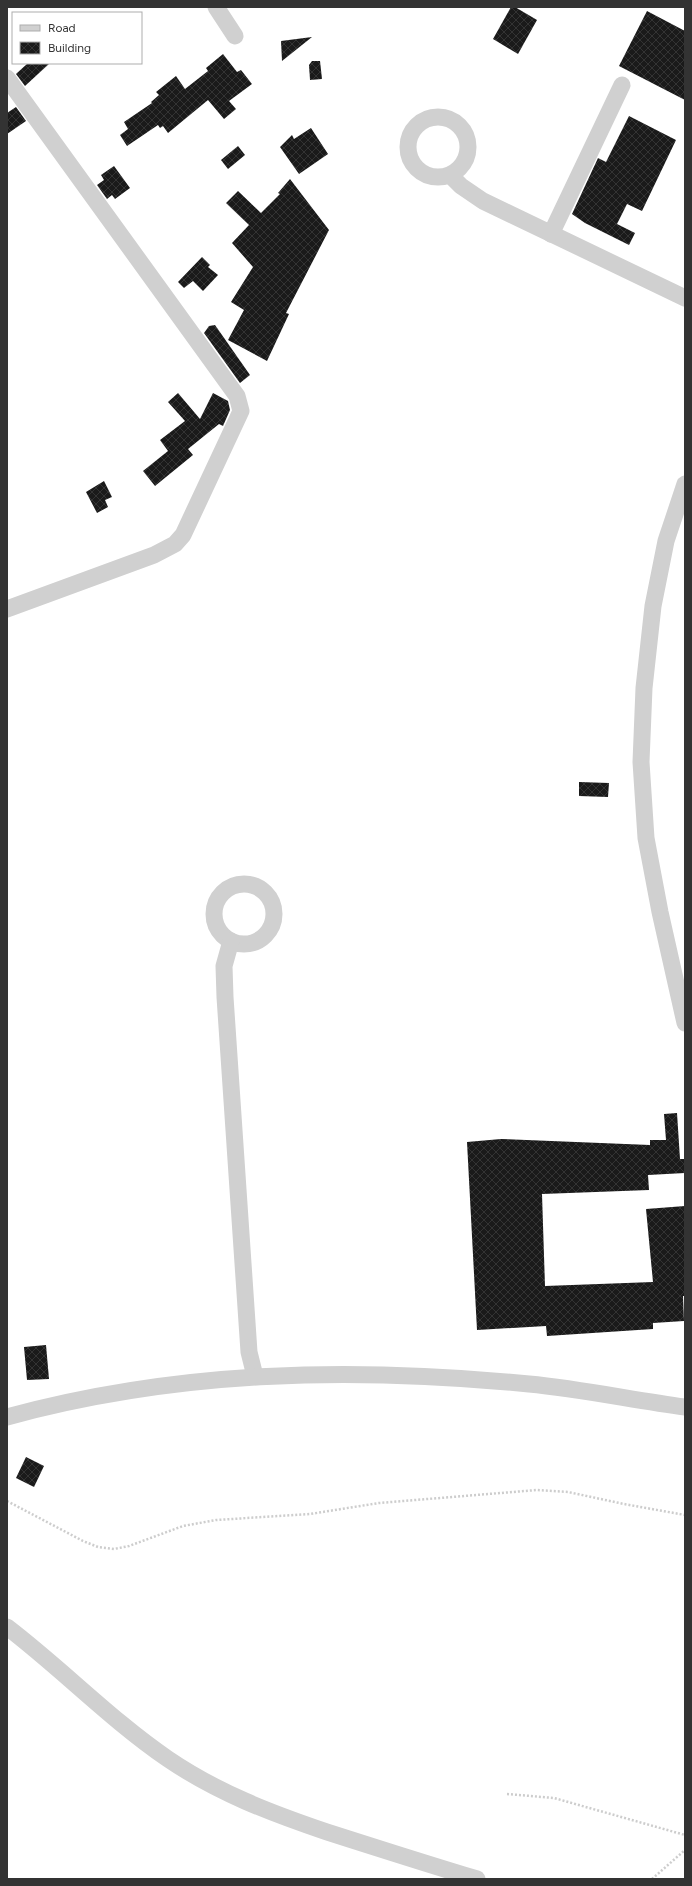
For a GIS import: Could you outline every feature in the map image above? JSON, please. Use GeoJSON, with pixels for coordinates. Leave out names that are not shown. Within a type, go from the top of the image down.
{"type":"FeatureCollection","features":[{"type":"Feature","properties":{"kind":"street"},"geometry":{"type":"LineString","coordinates":[[216,7],[235,36]]}},
{"type":"Feature","properties":{"kind":"street"},"geometry":{"type":"LineString","coordinates":[[7,78],[237,396],[241,411],[183,535],[175,544],[154,555],[7,609]]}},
{"type":"Feature","properties":{"kind":"street"},"geometry":{"type":"LineString","coordinates":[[551,234],[622,85]]}},
{"type":"Feature","properties":{"kind":"street"},"geometry":{"type":"LineString","coordinates":[[450,175],[461,186],[483,201],[685,298]]}},
{"type":"Feature","properties":{"kind":"street"},"geometry":{"type":"LineString","coordinates":[[685,484],[666,541],[653,606],[644,688],[641,762],[646,838],[679,1004],[685,1023]]}},
{"type":"Feature","properties":{"kind":"street"},"geometry":{"type":"LineString","coordinates":[[231,941],[224,966],[225,996],[249,1352],[255,1376]]}},
{"type":"Feature","properties":{"kind":"street"},"geometry":{"type":"LineString","coordinates":[[7,1417],[118,1393],[180,1383],[255,1376],[414,1376],[522,1384],[685,1407]]}},
{"type":"Feature","properties":{"kind":"street"},"geometry":{"type":"LineString","coordinates":[[7,1627],[168,1759],[249,1804],[371,1846],[477,1879]]}},
{"type":"Feature","properties":{"kind":"path"},"geometry":{"type":"LineString","coordinates":[[7,1501],[83,1541],[98,1547],[114,1549],[129,1546],[183,1526],[216,1520],[310,1514],[379,1503],[537,1490],[568,1492],[624,1504],[685,1514]]}},
{"type":"Feature","properties":{"kind":"path"},"geometry":{"type":"LineString","coordinates":[[507,1794],[554,1798],[685,1835]]}},
{"type":"Feature","properties":{"kind":"path"},"geometry":{"type":"LineString","coordinates":[[652,1879],[685,1850]]}},
{"type":"Feature","properties":{"kind":"building"},"geometry":{"type":"Polygon","coordinates":[[[511,7],[515,7],[537,20],[518,54],[493,39],[511,7]]]}},
{"type":"Feature","properties":{"kind":"building"},"geometry":{"type":"Polygon","coordinates":[[[647,11],[685,31],[685,100],[619,66],[647,11]]]}},
{"type":"Feature","properties":{"kind":"building"},"geometry":{"type":"Polygon","coordinates":[[[312,37],[282,61],[281,41],[312,37]]]}},
{"type":"Feature","properties":{"kind":"building"},"geometry":{"type":"Polygon","coordinates":[[[223,54],[237,72],[241,70],[252,84],[229,101],[236,109],[224,119],[208,100],[168,133],[163,126],[160,128],[158,125],[127,146],[120,135],[128,129],[124,122],[152,103],[151,102],[159,95],[156,92],[176,76],[185,89],[208,71],[206,68],[223,54]]]}},
{"type":"Feature","properties":{"kind":"building"},"geometry":{"type":"Polygon","coordinates":[[[312,61],[320,61],[322,79],[310,80],[309,65],[312,61]]]}},
{"type":"Feature","properties":{"kind":"building"},"geometry":{"type":"Polygon","coordinates":[[[27,64],[49,64],[25,86],[16,74],[27,64]]]}},
{"type":"Feature","properties":{"kind":"building"},"geometry":{"type":"Polygon","coordinates":[[[16,107],[26,121],[7,134],[7,113],[16,107]]]}},
{"type":"Feature","properties":{"kind":"building"},"geometry":{"type":"Polygon","coordinates":[[[629,116],[676,140],[642,211],[627,204],[617,224],[635,233],[629,245],[585,223],[572,214],[598,158],[606,162],[629,116]]]}},
{"type":"Feature","properties":{"kind":"building"},"geometry":{"type":"Polygon","coordinates":[[[311,128],[328,154],[299,174],[280,147],[292,135],[294,139],[311,128]]]}},
{"type":"Feature","properties":{"kind":"building"},"geometry":{"type":"Polygon","coordinates":[[[238,146],[245,155],[228,169],[221,160],[238,146]]]}},
{"type":"Feature","properties":{"kind":"building"},"geometry":{"type":"Polygon","coordinates":[[[114,166],[130,188],[115,199],[112,195],[107,199],[97,185],[104,180],[101,175],[114,166]]]}},
{"type":"Feature","properties":{"kind":"building"},"geometry":{"type":"Polygon","coordinates":[[[290,179],[329,230],[286,313],[289,314],[267,361],[228,340],[244,310],[231,302],[253,267],[232,243],[249,225],[226,203],[238,191],[261,213],[280,194],[278,193],[290,179]]]}},
{"type":"Feature","properties":{"kind":"building"},"geometry":{"type":"Polygon","coordinates":[[[202,257],[210,265],[208,267],[218,275],[203,291],[193,281],[184,288],[178,282],[202,257]]]}},
{"type":"Feature","properties":{"kind":"building"},"geometry":{"type":"Polygon","coordinates":[[[215,325],[250,375],[240,383],[204,333],[209,326],[215,325]]]}},
{"type":"Feature","properties":{"kind":"building"},"geometry":{"type":"Polygon","coordinates":[[[178,393],[200,419],[213,393],[228,401],[230,410],[223,426],[219,424],[188,449],[193,455],[155,486],[143,471],[168,451],[160,440],[185,421],[168,402],[178,393]]]}},
{"type":"Feature","properties":{"kind":"building"},"geometry":{"type":"Polygon","coordinates":[[[104,481],[112,497],[105,500],[108,507],[97,513],[86,492],[104,481]]]}},
{"type":"Feature","properties":{"kind":"building"},"geometry":{"type":"Polygon","coordinates":[[[579,782],[609,783],[608,797],[579,796],[579,782]]]}},
{"type":"Feature","properties":{"kind":"building"},"geometry":{"type":"Polygon","coordinates":[[[677,1113],[680,1159],[685,1159],[685,1173],[648,1175],[649,1190],[542,1194],[545,1286],[653,1282],[646,1209],[685,1206],[685,1296],[683,1296],[684,1321],[653,1323],[653,1329],[547,1336],[546,1326],[477,1330],[467,1142],[501,1139],[650,1145],[650,1140],[666,1140],[664,1114],[677,1113]]]}},
{"type":"Feature","properties":{"kind":"building"},"geometry":{"type":"Polygon","coordinates":[[[46,1345],[49,1379],[27,1380],[24,1347],[46,1345]]]}},
{"type":"Feature","properties":{"kind":"building"},"geometry":{"type":"Polygon","coordinates":[[[26,1457],[44,1466],[34,1487],[16,1478],[26,1457]]]}}]}
